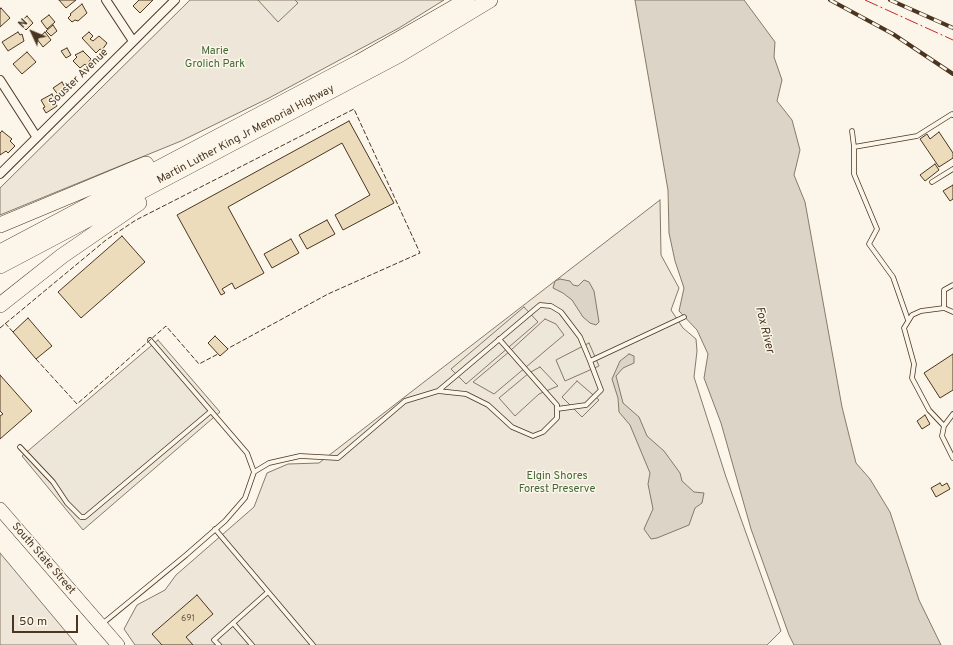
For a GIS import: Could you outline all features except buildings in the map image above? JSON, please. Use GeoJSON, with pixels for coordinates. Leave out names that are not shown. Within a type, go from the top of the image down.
{"type":"FeatureCollection","features":[{"type":"Feature","properties":{"kind":"highway","name":"Martin Luther King Jr Memorial Highway"},"geometry":{"type":"LineString","coordinates":[[0,252],[365,58],[467,0]]}},
{"type":"Feature","properties":{"kind":"highway","name":"Martin Luther King Jr Memorial Highway"},"geometry":{"type":"LineString","coordinates":[[0,266],[399,55],[490,0]]}},
{"type":"Feature","properties":{"kind":"highway"},"geometry":{"type":"LineString","coordinates":[[0,225],[234,127]]}},
{"type":"Feature","properties":{"kind":"highway"},"geometry":{"type":"LineString","coordinates":[[0,305],[62,256],[116,217],[255,131]]}},
{"type":"Feature","properties":{"kind":"main road","name":"South State Street"},"geometry":{"type":"LineString","coordinates":[[0,509],[118,645]]}},
{"type":"Feature","properties":{"kind":"street"},"geometry":{"type":"LineString","coordinates":[[106,0],[133,41]]}},
{"type":"Feature","properties":{"kind":"street","name":"Souster Avenue"},"geometry":{"type":"LineString","coordinates":[[0,174],[36,136],[175,0]]}},
{"type":"Feature","properties":{"kind":"street"},"geometry":{"type":"LineString","coordinates":[[0,80],[36,136]]}},
{"type":"Feature","properties":{"kind":"lane"},"geometry":{"type":"LineString","coordinates":[[854,147],[917,136],[952,114],[953,115]]}},
{"type":"Feature","properties":{"kind":"lane"},"geometry":{"type":"LineString","coordinates":[[852,131],[854,147],[854,174],[877,229],[869,244],[893,277],[908,320]]}},
{"type":"Feature","properties":{"kind":"lane"},"geometry":{"type":"LineString","coordinates":[[932,182],[953,169]]}},
{"type":"Feature","properties":{"kind":"lane"},"geometry":{"type":"LineString","coordinates":[[944,308],[944,290],[953,285]]}},
{"type":"Feature","properties":{"kind":"lane"},"geometry":{"type":"LineString","coordinates":[[438,391],[540,305],[551,306],[561,312],[580,337],[601,390],[586,405],[557,409]]}},
{"type":"Feature","properties":{"kind":"lane"},"geometry":{"type":"LineString","coordinates":[[944,426],[929,410],[912,378],[914,364],[904,328],[912,315],[921,311],[944,308],[953,312]]}},
{"type":"Feature","properties":{"kind":"lane"},"geometry":{"type":"LineString","coordinates":[[590,361],[684,317]]}},
{"type":"Feature","properties":{"kind":"lane"},"geometry":{"type":"LineString","coordinates":[[254,472],[269,464],[300,456],[338,458],[405,401],[438,391],[466,394],[488,405],[512,427],[533,436],[543,432],[557,418],[557,405],[552,397],[499,339]]}},
{"type":"Feature","properties":{"kind":"lane"},"geometry":{"type":"LineString","coordinates":[[101,624],[216,529],[245,498],[254,472],[247,453],[210,412],[150,340]]}},
{"type":"Feature","properties":{"kind":"lane"},"geometry":{"type":"LineString","coordinates":[[20,447],[53,482],[67,503],[80,517],[85,517],[210,412]]}},
{"type":"Feature","properties":{"kind":"lane"},"geometry":{"type":"LineString","coordinates":[[953,414],[944,426],[942,436],[953,458]]}},
{"type":"Feature","properties":{"kind":"lane"},"geometry":{"type":"LineString","coordinates":[[216,529],[313,645]]}},
{"type":"Feature","properties":{"kind":"lane"},"geometry":{"type":"LineString","coordinates":[[219,645],[214,640],[268,592]]}},
{"type":"Feature","properties":{"kind":"lane"},"geometry":{"type":"LineString","coordinates":[[233,624],[252,645]]}},
{"type":"Feature","properties":{"kind":"green space","name":"Marie Grolich Park"},"geometry":{"type":"Polygon","coordinates":[[[190,0],[444,0],[399,28],[269,98],[181,141],[0,215],[0,188],[190,0]]]}},
{"type":"Feature","properties":{"kind":"green space","name":"Elgin Shores Forest Preserve"},"geometry":{"type":"Polygon","coordinates":[[[660,200],[661,255],[679,288],[671,310],[683,328],[696,339],[697,351],[694,377],[726,477],[781,631],[767,645],[135,645],[124,629],[137,605],[165,590],[176,575],[254,507],[267,473],[288,464],[319,463],[660,200]]]}},
{"type":"Feature","properties":{"kind":"green space"},"geometry":{"type":"Polygon","coordinates":[[[0,553],[77,645],[0,645],[0,553]]]}},
{"type":"Feature","properties":{"kind":"shaded area"},"geometry":{"type":"Polygon","coordinates":[[[258,0],[295,0],[298,3],[278,22],[258,0]]]}},
{"type":"Feature","properties":{"kind":"shaded area"},"geometry":{"type":"Polygon","coordinates":[[[524,307],[538,322],[466,384],[451,369],[524,307]]]}},
{"type":"Feature","properties":{"kind":"shaded area"},"geometry":{"type":"Polygon","coordinates":[[[545,319],[556,324],[564,335],[494,394],[473,382],[510,351],[545,319]]]}},
{"type":"Feature","properties":{"kind":"shaded area"},"geometry":{"type":"Polygon","coordinates":[[[158,340],[220,412],[83,530],[22,456],[158,340]]]}},
{"type":"Feature","properties":{"kind":"shaded area"},"geometry":{"type":"Polygon","coordinates":[[[589,343],[599,366],[565,381],[556,360],[589,343]]]}},
{"type":"Feature","properties":{"kind":"shaded area"},"geometry":{"type":"Polygon","coordinates":[[[540,367],[558,386],[539,394],[515,416],[499,398],[529,373],[540,367]]]}},
{"type":"Feature","properties":{"kind":"shaded area"},"geometry":{"type":"Polygon","coordinates":[[[577,381],[599,400],[582,417],[562,397],[577,381]]]}},
{"type":"Feature","properties":{"kind":"water","name":"Fox River"},"geometry":{"type":"Polygon","coordinates":[[[635,0],[744,0],[775,42],[774,57],[782,80],[777,101],[792,120],[800,150],[794,175],[805,202],[842,407],[856,463],[870,479],[890,512],[919,600],[941,645],[794,645],[789,635],[751,529],[721,423],[704,378],[708,354],[697,330],[679,311],[684,288],[675,261],[669,233],[668,190],[635,0]]]}},
{"type":"Feature","properties":{"kind":"water"},"geometry":{"type":"Polygon","coordinates":[[[560,279],[570,281],[573,285],[578,286],[584,280],[589,282],[594,291],[599,322],[596,325],[590,323],[583,317],[572,300],[553,288],[555,281],[560,279]]]}},
{"type":"Feature","properties":{"kind":"water"},"geometry":{"type":"Polygon","coordinates":[[[629,354],[634,356],[634,363],[623,368],[616,376],[623,403],[639,417],[647,436],[664,451],[680,473],[682,481],[694,492],[704,493],[702,503],[695,508],[689,525],[651,539],[644,529],[653,509],[648,484],[650,473],[630,425],[619,412],[618,398],[612,379],[620,361],[629,354]]]}},
{"type":"Feature","properties":{"kind":"railway"},"geometry":{"type":"LineString","coordinates":[[830,0],[893,34],[953,74]]}},
{"type":"Feature","properties":{"kind":"railway"},"geometry":{"type":"LineString","coordinates":[[890,0],[953,28]]}},
{"type":"Feature","properties":{"kind":"fence"},"geometry":{"type":"LineString","coordinates":[[0,328],[106,240],[136,220],[354,109],[420,253],[328,294],[227,349]]}},
{"type":"Feature","properties":{"kind":"fence"},"geometry":{"type":"LineString","coordinates":[[5,323],[13,332]]}},
{"type":"Feature","properties":{"kind":"fence"},"geometry":{"type":"LineString","coordinates":[[36,359],[77,404],[166,326],[199,364],[218,354]]}},
{"type":"Feature","properties":{"kind":"power"},"geometry":{"type":"LineString","coordinates":[[865,0],[953,40]]}}]}
